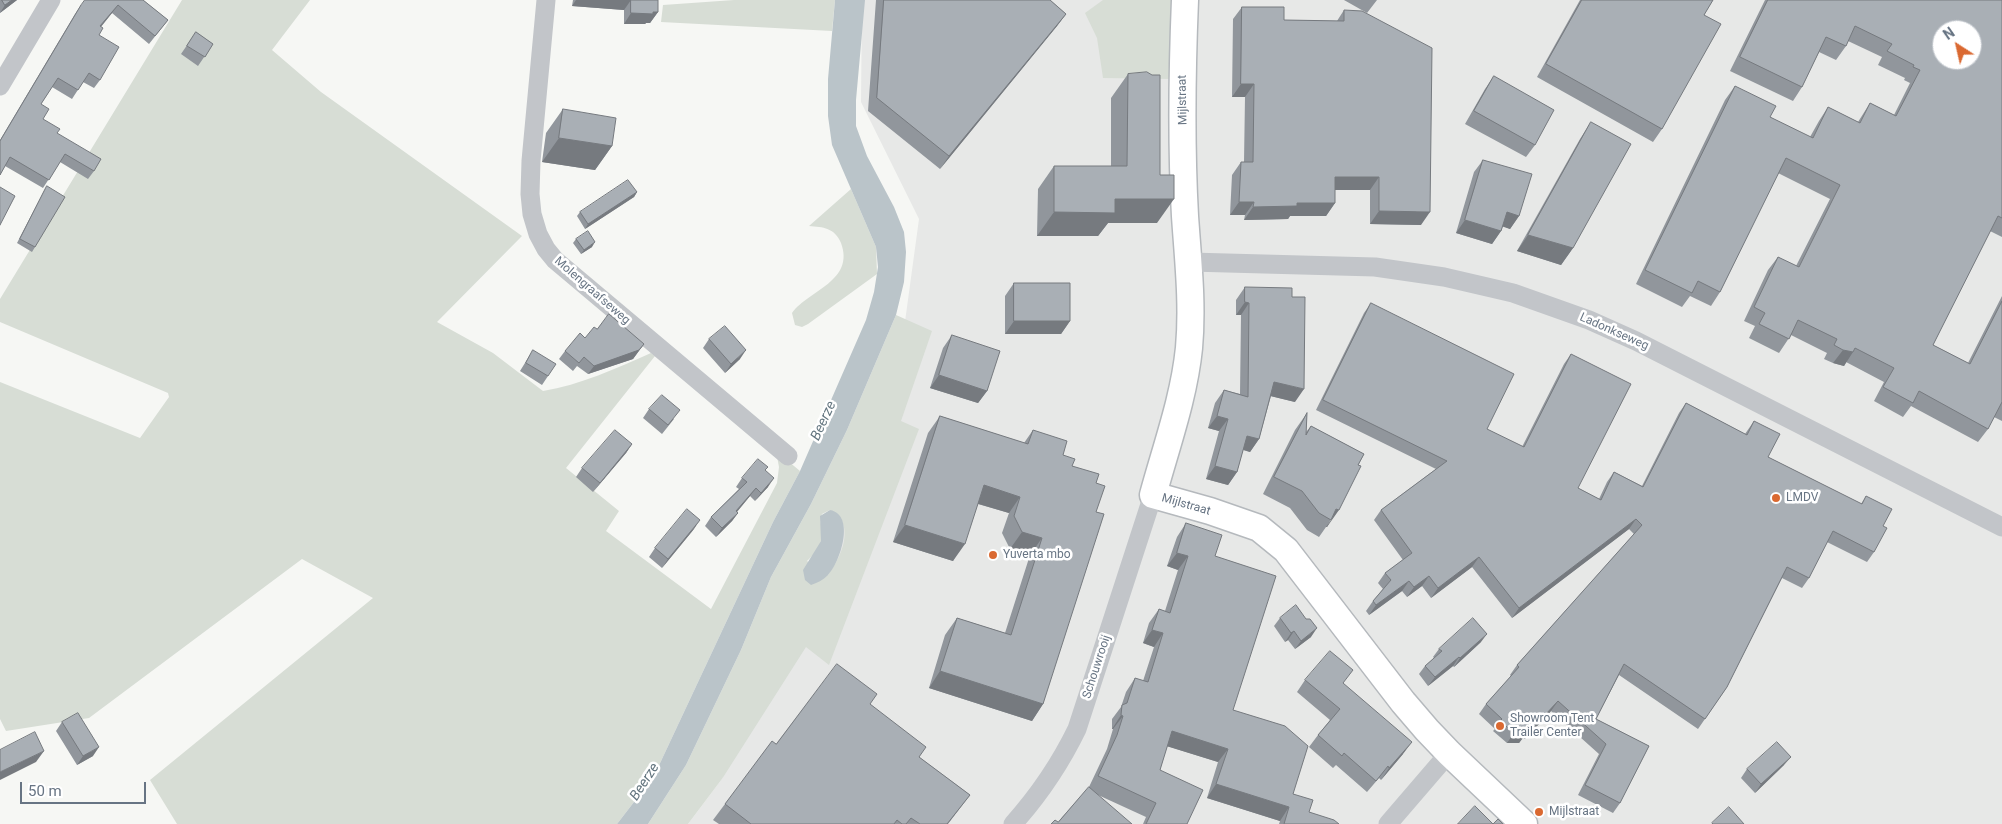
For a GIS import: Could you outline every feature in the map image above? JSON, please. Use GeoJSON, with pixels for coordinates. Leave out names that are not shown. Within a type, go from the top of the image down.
{"type":"FeatureCollection","features":[{"type":"Feature","properties":{"kind":"main road","name":"Mijlstraat"},"geometry":{"type":"LineString","coordinates":[[1185,0],[1182,76],[1185,217],[1190,262],[1189,347],[1185,380],[1153,495],[1210,511],[1259,528],[1286,550],[1403,702],[1449,753],[1524,824]]}},
{"type":"Feature","properties":{"kind":"street"},"geometry":{"type":"LineString","coordinates":[[0,86],[51,0]]}},
{"type":"Feature","properties":{"kind":"street","name":"Molengraafseweg"},"geometry":{"type":"LineString","coordinates":[[546,0],[531,161],[530,194],[532,214],[538,234],[546,249],[555,260],[788,456]]}},
{"type":"Feature","properties":{"kind":"street","name":"Ladonkseweg"},"geometry":{"type":"LineString","coordinates":[[1190,262],[1376,267],[1444,277],[1513,293],[1589,320],[1636,341],[2002,527]]}},
{"type":"Feature","properties":{"kind":"street","name":"Schouwrooij"},"geometry":{"type":"LineString","coordinates":[[1013,824],[1049,779],[1077,729],[1153,495]]}},
{"type":"Feature","properties":{"kind":"street"},"geometry":{"type":"LineString","coordinates":[[1388,824],[1449,753]]}},
{"type":"Feature","properties":{"kind":"shaded area"},"geometry":{"type":"Polygon","coordinates":[[[182,0],[310,0],[272,50],[321,92],[522,236],[437,322],[493,353],[543,391],[584,380],[651,353],[655,356],[566,468],[619,511],[606,531],[711,609],[777,483],[779,467],[776,451],[800,471],[773,522],[654,776],[617,824],[177,824],[150,780],[373,598],[302,559],[89,718],[6,731],[0,719],[0,382],[140,438],[169,397],[168,393],[0,322],[0,299],[182,0]]]}},
{"type":"Feature","properties":{"kind":"shaded area"},"geometry":{"type":"Polygon","coordinates":[[[734,0],[835,0],[832,31],[661,22],[663,5],[734,0]]]}},
{"type":"Feature","properties":{"kind":"shaded area"},"geometry":{"type":"Polygon","coordinates":[[[862,0],[2002,0],[2002,824],[688,824],[722,779],[904,329],[919,219],[861,102],[862,0]]]}},
{"type":"Feature","properties":{"kind":"shaded area"},"geometry":{"type":"Polygon","coordinates":[[[1103,0],[1172,0],[1171,79],[1103,78],[1097,38],[1085,13],[1103,0]]]}},
{"type":"Feature","properties":{"kind":"shaded area"},"geometry":{"type":"Polygon","coordinates":[[[851,189],[876,247],[877,274],[808,324],[802,327],[795,325],[792,313],[836,276],[842,267],[844,256],[841,243],[832,231],[809,226],[851,189]]]}},
{"type":"Feature","properties":{"kind":"shaded area"},"geometry":{"type":"Polygon","coordinates":[[[896,315],[932,331],[901,421],[919,429],[829,665],[806,647],[722,779],[688,824],[648,824],[686,765],[741,650],[771,577],[811,504],[847,430],[896,315]],[[830,510],[822,514],[821,541],[807,561],[828,575],[842,550],[845,535],[842,521],[830,510]]]}},
{"type":"Feature","properties":{"kind":"water","name":"Beerze"},"geometry":{"type":"Polygon","coordinates":[[[835,0],[865,0],[856,100],[856,126],[867,156],[894,207],[904,232],[906,252],[904,282],[896,315],[847,430],[811,504],[771,577],[741,650],[686,765],[648,824],[617,824],[654,776],[773,522],[800,471],[866,320],[874,292],[878,267],[876,247],[832,145],[828,116],[828,79],[835,0]]]}},
{"type":"Feature","properties":{"kind":"water"},"geometry":{"type":"Polygon","coordinates":[[[830,510],[838,514],[842,521],[844,530],[841,550],[833,569],[828,575],[811,585],[805,580],[803,570],[821,541],[820,516],[830,510]]]}},
{"type":"Feature","properties":{"kind":"building"},"geometry":{"type":"Polygon","coordinates":[[[2,0],[12,0],[5,5],[2,0]]]}},
{"type":"Feature","properties":{"kind":"building"},"geometry":{"type":"Polygon","coordinates":[[[85,0],[143,0],[168,20],[155,36],[118,5],[100,26],[103,28],[99,35],[119,47],[100,80],[89,73],[78,90],[58,78],[41,104],[49,109],[43,119],[60,129],[57,133],[101,159],[94,171],[65,154],[49,180],[10,157],[0,175],[0,141],[85,0]]]}},
{"type":"Feature","properties":{"kind":"building"},"geometry":{"type":"Polygon","coordinates":[[[631,0],[658,0],[658,12],[653,12],[653,14],[631,13],[631,0]]]}},
{"type":"Feature","properties":{"kind":"building"},"geometry":{"type":"Polygon","coordinates":[[[884,0],[1050,0],[1066,14],[949,156],[877,98],[884,0]]]}},
{"type":"Feature","properties":{"kind":"building"},"geometry":{"type":"Polygon","coordinates":[[[1582,0],[1713,0],[1704,15],[1721,24],[1662,129],[1546,64],[1582,0]]]}},
{"type":"Feature","properties":{"kind":"building"},"geometry":{"type":"Polygon","coordinates":[[[1768,0],[2002,0],[2002,218],[1998,216],[1933,345],[1970,364],[2002,301],[2002,402],[1988,429],[1919,391],[1913,403],[1883,387],[1894,368],[1855,348],[1853,352],[1843,350],[1834,345],[1837,339],[1798,320],[1789,339],[1759,324],[1765,313],[1754,307],[1778,257],[1799,267],[1840,185],[1786,158],[1720,292],[1698,281],[1692,293],[1645,270],[1735,86],[1776,106],[1770,117],[1813,138],[1828,107],[1860,123],[1870,103],[1896,116],[1920,70],[1887,51],[1892,44],[1855,26],[1846,46],[1826,37],[1802,87],[1740,57],[1768,0]]]}},
{"type":"Feature","properties":{"kind":"building"},"geometry":{"type":"Polygon","coordinates":[[[1242,7],[1284,7],[1284,20],[1344,21],[1344,10],[1362,11],[1432,48],[1430,212],[1379,211],[1379,177],[1335,177],[1335,203],[1297,203],[1297,206],[1253,207],[1254,202],[1239,202],[1241,162],[1253,162],[1254,84],[1241,84],[1242,7]]]}},
{"type":"Feature","properties":{"kind":"building"},"geometry":{"type":"Polygon","coordinates":[[[196,32],[213,44],[205,57],[187,46],[196,32]]]}},
{"type":"Feature","properties":{"kind":"building"},"geometry":{"type":"Polygon","coordinates":[[[1147,72],[1152,75],[1160,75],[1160,175],[1174,175],[1174,199],[1115,199],[1115,213],[1054,212],[1054,166],[1127,166],[1128,74],[1147,72]]]}},
{"type":"Feature","properties":{"kind":"building"},"geometry":{"type":"Polygon","coordinates":[[[1494,76],[1554,110],[1535,145],[1474,111],[1494,76]]]}},
{"type":"Feature","properties":{"kind":"building"},"geometry":{"type":"Polygon","coordinates":[[[563,109],[616,118],[612,146],[559,138],[563,109]]]}},
{"type":"Feature","properties":{"kind":"building"},"geometry":{"type":"Polygon","coordinates":[[[1591,122],[1631,144],[1573,248],[1528,235],[1591,122]]]}},
{"type":"Feature","properties":{"kind":"building"},"geometry":{"type":"Polygon","coordinates":[[[1483,160],[1532,174],[1519,216],[1507,212],[1501,231],[1465,220],[1483,160]]]}},
{"type":"Feature","properties":{"kind":"building"},"geometry":{"type":"Polygon","coordinates":[[[628,180],[637,192],[588,224],[580,212],[628,180]]]}},
{"type":"Feature","properties":{"kind":"building"},"geometry":{"type":"Polygon","coordinates":[[[47,186],[65,197],[35,247],[20,239],[47,186]]]}},
{"type":"Feature","properties":{"kind":"building"},"geometry":{"type":"Polygon","coordinates":[[[0,187],[15,196],[0,225],[0,187]]]}},
{"type":"Feature","properties":{"kind":"building"},"geometry":{"type":"Polygon","coordinates":[[[588,231],[595,242],[584,250],[576,239],[588,231]]]}},
{"type":"Feature","properties":{"kind":"building"},"geometry":{"type":"Polygon","coordinates":[[[1014,283],[1070,283],[1070,321],[1014,321],[1014,283]]]}},
{"type":"Feature","properties":{"kind":"building"},"geometry":{"type":"Polygon","coordinates":[[[1245,287],[1292,288],[1292,297],[1305,297],[1304,389],[1274,382],[1259,439],[1247,436],[1237,472],[1215,466],[1228,419],[1217,416],[1224,390],[1248,397],[1249,303],[1245,302],[1245,287]]]}},
{"type":"Feature","properties":{"kind":"building"},"geometry":{"type":"Polygon","coordinates":[[[1371,303],[1514,374],[1487,429],[1524,447],[1571,354],[1631,384],[1578,488],[1601,500],[1614,472],[1643,487],[1686,403],[1747,435],[1754,421],[1780,434],[1768,457],[1862,504],[1866,496],[1892,509],[1883,526],[1887,528],[1874,552],[1833,531],[1809,578],[1787,567],[1727,687],[1705,719],[1624,664],[1596,719],[1649,746],[1620,803],[1585,785],[1606,744],[1558,701],[1526,733],[1514,733],[1500,721],[1502,719],[1486,704],[1519,667],[1517,665],[1642,525],[1636,519],[1519,608],[1479,557],[1438,588],[1429,576],[1414,587],[1409,581],[1376,605],[1373,601],[1391,580],[1385,573],[1412,553],[1381,510],[1447,461],[1323,400],[1371,303]]]}},
{"type":"Feature","properties":{"kind":"building"},"geometry":{"type":"Polygon","coordinates":[[[609,314],[644,344],[639,350],[594,366],[584,357],[579,363],[565,351],[580,333],[585,338],[594,327],[597,329],[609,314]]]}},
{"type":"Feature","properties":{"kind":"building"},"geometry":{"type":"Polygon","coordinates":[[[725,326],[746,350],[731,364],[709,339],[725,326]]]}},
{"type":"Feature","properties":{"kind":"building"},"geometry":{"type":"Polygon","coordinates":[[[952,335],[1000,351],[987,391],[939,375],[952,335]]]}},
{"type":"Feature","properties":{"kind":"building"},"geometry":{"type":"Polygon","coordinates":[[[533,350],[556,364],[548,376],[526,363],[533,350]]]}},
{"type":"Feature","properties":{"kind":"building"},"geometry":{"type":"Polygon","coordinates":[[[662,395],[680,410],[668,425],[649,409],[662,395]]]}},
{"type":"Feature","properties":{"kind":"building"},"geometry":{"type":"Polygon","coordinates":[[[1307,413],[1306,435],[1311,426],[1364,454],[1358,465],[1361,466],[1339,510],[1336,509],[1331,520],[1319,513],[1302,491],[1274,477],[1307,413]]]}},
{"type":"Feature","properties":{"kind":"building"},"geometry":{"type":"Polygon","coordinates":[[[940,416],[1028,444],[1033,430],[1067,441],[1063,455],[1075,459],[1072,466],[1099,474],[1096,483],[1105,486],[1096,512],[1104,514],[1043,704],[940,671],[957,618],[1011,635],[1042,538],[1022,532],[1014,516],[1020,497],[984,485],[965,544],[905,525],[940,416]]]}},
{"type":"Feature","properties":{"kind":"building"},"geometry":{"type":"Polygon","coordinates":[[[615,430],[632,444],[600,483],[582,468],[615,430]]]}},
{"type":"Feature","properties":{"kind":"building"},"geometry":{"type":"Polygon","coordinates":[[[758,459],[768,467],[765,470],[774,478],[761,493],[756,488],[736,511],[738,513],[722,528],[711,517],[747,482],[742,478],[758,459]]]}},
{"type":"Feature","properties":{"kind":"building"},"geometry":{"type":"Polygon","coordinates":[[[687,509],[700,520],[668,559],[655,548],[687,509]]]}},
{"type":"Feature","properties":{"kind":"building"},"geometry":{"type":"Polygon","coordinates":[[[1186,523],[1222,535],[1215,556],[1276,576],[1233,710],[1285,726],[1308,746],[1293,794],[1313,800],[1309,812],[1334,820],[1339,824],[1284,824],[1289,807],[1216,784],[1228,749],[1172,731],[1160,770],[1203,790],[1187,824],[1146,824],[1156,803],[1098,776],[1117,735],[1123,716],[1121,715],[1122,705],[1127,703],[1135,678],[1148,682],[1163,633],[1152,630],[1159,609],[1170,613],[1188,556],[1177,553],[1186,523]]]}},
{"type":"Feature","properties":{"kind":"building"},"geometry":{"type":"Polygon","coordinates":[[[1296,605],[1306,619],[1310,619],[1317,628],[1301,641],[1294,631],[1291,633],[1280,618],[1296,605]]]}},
{"type":"Feature","properties":{"kind":"building"},"geometry":{"type":"Polygon","coordinates":[[[1473,618],[1487,634],[1435,677],[1425,666],[1442,651],[1439,649],[1473,618]]]}},
{"type":"Feature","properties":{"kind":"building"},"geometry":{"type":"Polygon","coordinates":[[[1330,651],[1353,670],[1343,683],[1412,742],[1376,781],[1344,753],[1342,756],[1318,735],[1340,709],[1305,680],[1330,651]]]}},
{"type":"Feature","properties":{"kind":"building"},"geometry":{"type":"Polygon","coordinates":[[[837,664],[877,694],[870,704],[926,747],[919,757],[970,795],[947,824],[920,824],[911,818],[906,824],[902,824],[897,820],[894,824],[751,824],[725,804],[772,741],[776,744],[837,664]]]}},
{"type":"Feature","properties":{"kind":"building"},"geometry":{"type":"Polygon","coordinates":[[[78,713],[99,747],[83,756],[62,722],[78,713]]]}},
{"type":"Feature","properties":{"kind":"building"},"geometry":{"type":"Polygon","coordinates":[[[35,732],[44,751],[0,772],[0,750],[35,732]]]}},
{"type":"Feature","properties":{"kind":"building"},"geometry":{"type":"Polygon","coordinates":[[[1777,742],[1791,757],[1761,784],[1747,769],[1777,742]]]}},
{"type":"Feature","properties":{"kind":"building"},"geometry":{"type":"Polygon","coordinates":[[[1089,787],[1132,824],[1051,824],[1055,820],[1058,822],[1089,787]]]}},
{"type":"Feature","properties":{"kind":"building"},"geometry":{"type":"Polygon","coordinates":[[[1475,806],[1493,824],[1458,824],[1475,806]]]}},
{"type":"Feature","properties":{"kind":"building"},"geometry":{"type":"Polygon","coordinates":[[[1729,807],[1744,824],[1712,823],[1729,807]]]}},
{"type":"Feature","properties":{"kind":"building"},"geometry":{"type":"Polygon","coordinates":[[[1498,819],[1503,824],[1493,824],[1498,819]]]}},
{"type":"Feature","properties":{"kind":"place","name":"LMDV"},"geometry":{"type":"Point","coordinates":[1776,498]}},
{"type":"Feature","properties":{"kind":"place","name":"Yuverta mbo"},"geometry":{"type":"Point","coordinates":[993,555]}},
{"type":"Feature","properties":{"kind":"place","name":"Showroom Tent Trailer Center"},"geometry":{"type":"Point","coordinates":[1500,726]}},
{"type":"Feature","properties":{"kind":"place","name":"Mijlstraat"},"geometry":{"type":"Point","coordinates":[1539,812]}}]}
